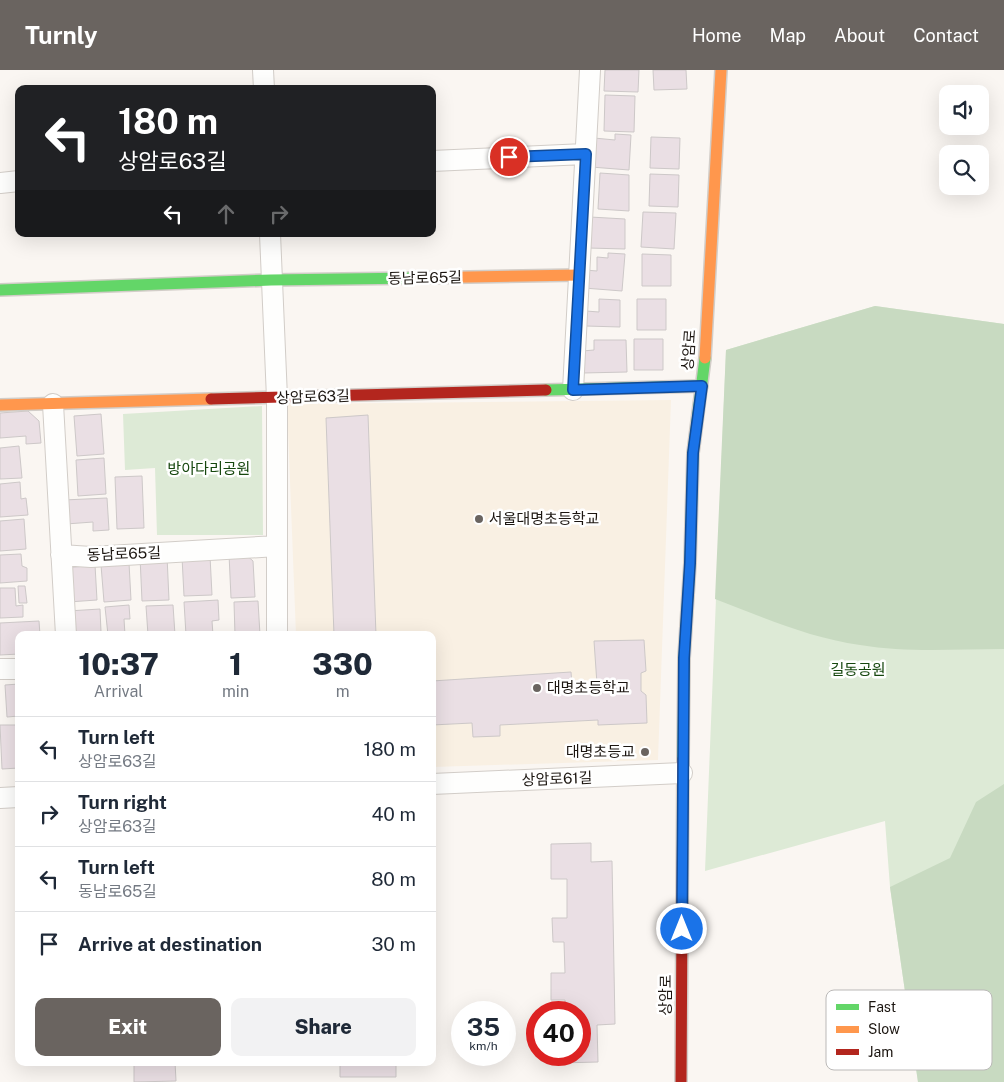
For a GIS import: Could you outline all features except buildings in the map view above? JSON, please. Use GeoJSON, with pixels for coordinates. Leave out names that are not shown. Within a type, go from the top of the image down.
{"type":"FeatureCollection","features":[{"type":"Feature","properties":{"kind":"street"},"geometry":{"type":"LineString","coordinates":[[263,70],[264,85]]}},
{"type":"Feature","properties":{"kind":"street"},"geometry":{"type":"LineString","coordinates":[[573,390],[590,70]]}},
{"type":"Feature","properties":{"kind":"street","name":"상암로"},"geometry":{"type":"LineString","coordinates":[[681,1082],[684,658],[690,563],[693,453],[702,386],[721,70]]}},
{"type":"Feature","properties":{"kind":"street"},"geometry":{"type":"LineString","coordinates":[[436,160],[586,154]]}},
{"type":"Feature","properties":{"kind":"street"},"geometry":{"type":"LineString","coordinates":[[0,182],[15,182]]}},
{"type":"Feature","properties":{"kind":"street"},"geometry":{"type":"LineString","coordinates":[[270,237],[277,398],[277,631]]}},
{"type":"Feature","properties":{"kind":"street","name":"동남로65길"},"geometry":{"type":"LineString","coordinates":[[0,290],[272,280],[579,275]]}},
{"type":"Feature","properties":{"kind":"street","name":"상암로63길"},"geometry":{"type":"LineString","coordinates":[[0,405],[702,386]]}},
{"type":"Feature","properties":{"kind":"street"},"geometry":{"type":"LineString","coordinates":[[53,404],[66,631]]}},
{"type":"Feature","properties":{"kind":"street","name":"동남로65길"},"geometry":{"type":"LineString","coordinates":[[61,554],[91,557],[277,546]]}},
{"type":"Feature","properties":{"kind":"street"},"geometry":{"type":"LineString","coordinates":[[0,669],[15,669]]}},
{"type":"Feature","properties":{"kind":"street","name":"상암로61길"},"geometry":{"type":"LineString","coordinates":[[436,784],[682,773]]}},
{"type":"Feature","properties":{"kind":"street"},"geometry":{"type":"LineString","coordinates":[[0,798],[15,797]]}},
{"type":"Feature","properties":{"kind":"shaded area","name":"서울대명초등학교"},"geometry":{"type":"Polygon","coordinates":[[[671,400],[658,760],[436,767],[436,631],[296,631],[287,404],[671,400]]]}},
{"type":"Feature","properties":{"kind":"green space","name":"길동공원"},"geometry":{"type":"Polygon","coordinates":[[[875,306],[1004,324],[1004,1082],[918,1082],[916,1070],[992,1070],[992,990],[905,990],[890,887],[885,821],[705,871],[726,350],[875,306]]]}},
{"type":"Feature","properties":{"kind":"green space"},"geometry":{"type":"Polygon","coordinates":[[[875,306],[1004,324],[1004,649],[896,649],[841,642],[786,626],[715,599],[726,350],[875,306]]]}},
{"type":"Feature","properties":{"kind":"green space","name":"방아다리공원"},"geometry":{"type":"Polygon","coordinates":[[[262,406],[263,535],[157,535],[155,468],[125,470],[123,414],[262,406]]]}},
{"type":"Feature","properties":{"kind":"green space"},"geometry":{"type":"Polygon","coordinates":[[[1004,784],[1004,1082],[918,1082],[916,1070],[992,1070],[992,990],[905,990],[890,887],[950,858],[976,802],[1004,784]]]}},
{"type":"Feature","properties":{"kind":"traffic: fast"},"geometry":{"type":"LineString","coordinates":[[0,290],[271,280],[415,278]]}},
{"type":"Feature","properties":{"kind":"traffic: fast"},"geometry":{"type":"LineString","coordinates":[[683,759],[684,658],[690,563],[693,453],[705,358]]}},
{"type":"Feature","properties":{"kind":"traffic: fast"},"geometry":{"type":"LineString","coordinates":[[546,390],[702,386]]}},
{"type":"Feature","properties":{"kind":"traffic: slow"},"geometry":{"type":"LineString","coordinates":[[705,358],[721,70]]}},
{"type":"Feature","properties":{"kind":"traffic: slow"},"geometry":{"type":"LineString","coordinates":[[415,278],[579,275]]}},
{"type":"Feature","properties":{"kind":"traffic: slow"},"geometry":{"type":"LineString","coordinates":[[0,405],[211,399]]}},
{"type":"Feature","properties":{"kind":"traffic: jam"},"geometry":{"type":"LineString","coordinates":[[211,399],[546,390]]}},
{"type":"Feature","properties":{"kind":"traffic: jam"},"geometry":{"type":"LineString","coordinates":[[681,1082],[683,759]]}},
{"type":"Feature","properties":{"kind":"place","name":"서울대명초등학교"},"geometry":{"type":"Point","coordinates":[479,519]}},
{"type":"Feature","properties":{"kind":"place","name":"대명초등학교"},"geometry":{"type":"Point","coordinates":[537,688]}},
{"type":"Feature","properties":{"kind":"place","name":"대명초등교"},"geometry":{"type":"Point","coordinates":[645,752]}},
{"type":"Feature","properties":{"kind":"route"},"geometry":{"type":"LineString","coordinates":[[509,157],[586,154],[573,390],[702,386],[693,453],[690,563],[684,658],[682,929]]}}]}
